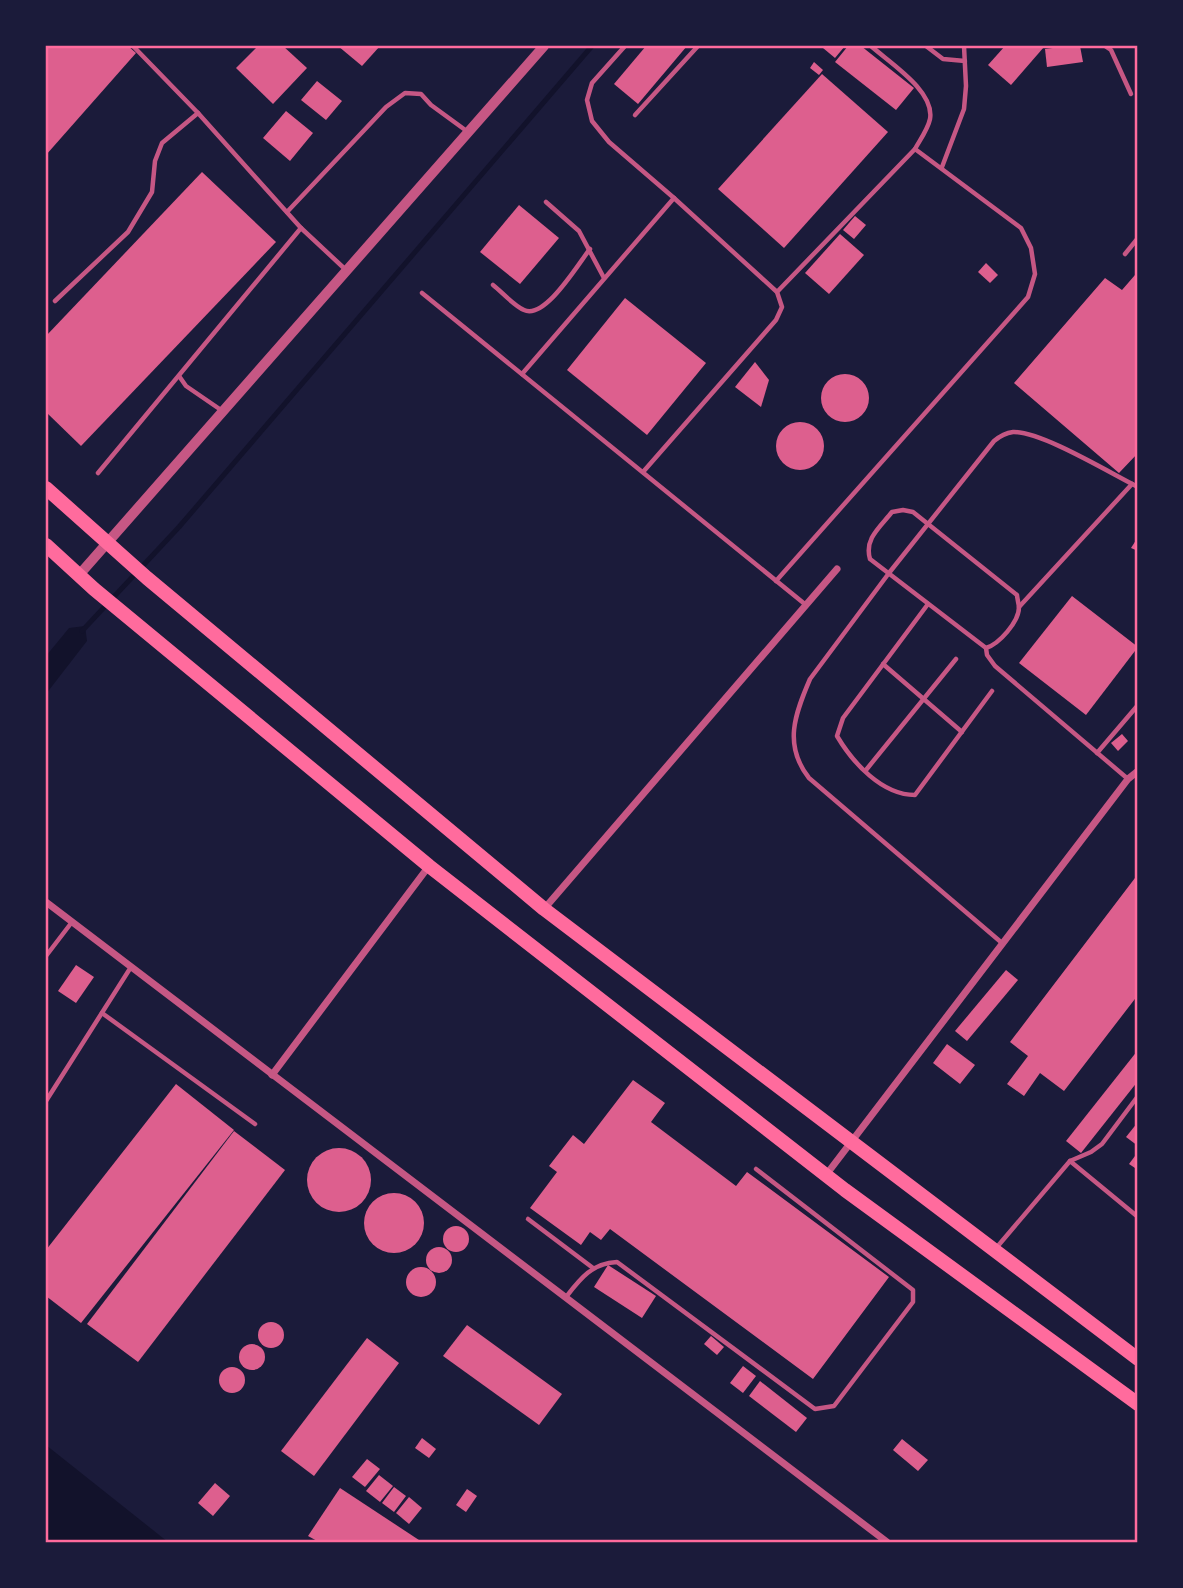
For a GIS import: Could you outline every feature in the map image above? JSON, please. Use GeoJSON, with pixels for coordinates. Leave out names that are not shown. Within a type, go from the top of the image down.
{"type":"FeatureCollection","features":[{"type":"Feature","properties":{"kind":"highway"},"geometry":{"type":"LineString","coordinates":[[46,488],[147,578],[544,909],[1138,1359]]}},
{"type":"Feature","properties":{"kind":"highway"},"geometry":{"type":"LineString","coordinates":[[46,545],[429,866],[826,1175],[1138,1404]]}},
{"type":"Feature","properties":{"kind":"street"},"geometry":{"type":"LineString","coordinates":[[79,575],[544,46]]}},
{"type":"Feature","properties":{"kind":"street"},"geometry":{"type":"LineString","coordinates":[[544,909],[837,569]]}},
{"type":"Feature","properties":{"kind":"street"},"geometry":{"type":"LineString","coordinates":[[826,1175],[1128,779],[1138,771]]}},
{"type":"Feature","properties":{"kind":"street"},"geometry":{"type":"LineString","coordinates":[[272,1075],[429,866]]}},
{"type":"Feature","properties":{"kind":"street"},"geometry":{"type":"LineString","coordinates":[[46,902],[887,1542]]}},
{"type":"Feature","properties":{"kind":"lane"},"geometry":{"type":"LineString","coordinates":[[132,46],[198,113],[301,228],[346,270]]}},
{"type":"Feature","properties":{"kind":"lane"},"geometry":{"type":"LineString","coordinates":[[625,46],[592,83],[587,100],[592,121],[608,142],[777,292],[782,307],[776,320],[643,472]]}},
{"type":"Feature","properties":{"kind":"lane"},"geometry":{"type":"LineString","coordinates":[[635,114],[698,46]]}},
{"type":"Feature","properties":{"kind":"lane"},"geometry":{"type":"LineString","coordinates":[[777,292],[915,149],[930,122],[930,105],[921,90],[871,46]]}},
{"type":"Feature","properties":{"kind":"lane"},"geometry":{"type":"LineString","coordinates":[[926,46],[943,59],[965,61]]}},
{"type":"Feature","properties":{"kind":"lane"},"geometry":{"type":"LineString","coordinates":[[942,167],[964,109],[967,86],[964,46]]}},
{"type":"Feature","properties":{"kind":"lane"},"geometry":{"type":"LineString","coordinates":[[1105,46],[1111,50],[1131,94]]}},
{"type":"Feature","properties":{"kind":"lane"},"geometry":{"type":"LineString","coordinates":[[287,212],[386,107],[405,93],[421,94],[430,105],[468,132]]}},
{"type":"Feature","properties":{"kind":"lane"},"geometry":{"type":"LineString","coordinates":[[55,301],[128,232],[152,192],[155,161],[162,142],[198,113]]}},
{"type":"Feature","properties":{"kind":"lane"},"geometry":{"type":"LineString","coordinates":[[776,581],[1028,298],[1035,274],[1031,248],[1021,228],[915,149]]}},
{"type":"Feature","properties":{"kind":"lane"},"geometry":{"type":"LineString","coordinates":[[522,374],[674,198]]}},
{"type":"Feature","properties":{"kind":"lane"},"geometry":{"type":"LineString","coordinates":[[546,202],[579,231],[604,279]]}},
{"type":"Feature","properties":{"kind":"lane"},"geometry":{"type":"LineString","coordinates":[[98,473],[301,228]]}},
{"type":"Feature","properties":{"kind":"lane"},"geometry":{"type":"LineString","coordinates":[[1125,254],[1138,239]]}},
{"type":"Feature","properties":{"kind":"lane"},"geometry":{"type":"LineString","coordinates":[[493,285],[525,310],[534,311],[547,304],[590,249]]}},
{"type":"Feature","properties":{"kind":"lane"},"geometry":{"type":"LineString","coordinates":[[422,293],[806,605]]}},
{"type":"Feature","properties":{"kind":"lane"},"geometry":{"type":"LineString","coordinates":[[178,376],[186,386],[222,410]]}},
{"type":"Feature","properties":{"kind":"lane"},"geometry":{"type":"LineString","coordinates":[[1003,943],[809,778],[797,762],[793,743],[796,719],[810,679],[993,441],[1001,435],[1016,432],[1040,438],[1135,485],[1019,607]]}},
{"type":"Feature","properties":{"kind":"lane"},"geometry":{"type":"LineString","coordinates":[[986,648],[996,645],[1017,617],[1017,595],[913,512],[892,512],[869,541],[867,549],[870,559],[986,648],[987,655],[995,666],[1128,779]]}},
{"type":"Feature","properties":{"kind":"lane"},"geometry":{"type":"LineString","coordinates":[[928,604],[843,719],[837,736],[848,754],[890,791],[915,795],[992,691]]}},
{"type":"Feature","properties":{"kind":"lane"},"geometry":{"type":"LineString","coordinates":[[866,770],[956,659]]}},
{"type":"Feature","properties":{"kind":"lane"},"geometry":{"type":"LineString","coordinates":[[883,664],[962,732]]}},
{"type":"Feature","properties":{"kind":"lane"},"geometry":{"type":"LineString","coordinates":[[1097,753],[1138,705]]}},
{"type":"Feature","properties":{"kind":"lane"},"geometry":{"type":"LineString","coordinates":[[46,956],[72,922]]}},
{"type":"Feature","properties":{"kind":"lane"},"geometry":{"type":"LineString","coordinates":[[46,1101],[131,967]]}},
{"type":"Feature","properties":{"kind":"lane"},"geometry":{"type":"LineString","coordinates":[[102,1013],[255,1124]]}},
{"type":"Feature","properties":{"kind":"lane"},"geometry":{"type":"LineString","coordinates":[[994,1250],[1070,1161],[1102,1144],[1138,1096]]}},
{"type":"Feature","properties":{"kind":"lane"},"geometry":{"type":"LineString","coordinates":[[1070,1161],[1138,1217]]}},
{"type":"Feature","properties":{"kind":"lane"},"geometry":{"type":"LineString","coordinates":[[565,1297],[593,1268],[604,1263],[617,1262],[815,1409],[834,1406],[913,1302],[913,1290],[756,1169]]}},
{"type":"Feature","properties":{"kind":"lane"},"geometry":{"type":"LineString","coordinates":[[528,1219],[593,1268]]}},
{"type":"Feature","properties":{"kind":"shaded area"},"geometry":{"type":"Polygon","coordinates":[[[85,626],[87,641],[46,694],[46,656],[69,628],[85,626]]]}},
{"type":"Feature","properties":{"kind":"shaded area"},"geometry":{"type":"Polygon","coordinates":[[[46,1445],[168,1542],[46,1542],[46,1445]]]}},
{"type":"Feature","properties":{"kind":"building"},"geometry":{"type":"Polygon","coordinates":[[[46,46],[128,46],[136,53],[46,155],[46,46]]]}},
{"type":"Feature","properties":{"kind":"building"},"geometry":{"type":"Polygon","coordinates":[[[258,46],[283,46],[307,68],[273,104],[236,68],[258,46]]]}},
{"type":"Feature","properties":{"kind":"building"},"geometry":{"type":"Polygon","coordinates":[[[338,46],[380,46],[362,66],[338,46]]]}},
{"type":"Feature","properties":{"kind":"building"},"geometry":{"type":"Polygon","coordinates":[[[646,46],[687,46],[638,104],[614,84],[646,46]]]}},
{"type":"Feature","properties":{"kind":"building"},"geometry":{"type":"Polygon","coordinates":[[[845,46],[835,58],[823,48],[845,46]]]}},
{"type":"Feature","properties":{"kind":"building"},"geometry":{"type":"Polygon","coordinates":[[[848,46],[861,46],[914,88],[896,110],[835,62],[848,46]]]}},
{"type":"Feature","properties":{"kind":"building"},"geometry":{"type":"Polygon","coordinates":[[[1005,46],[1044,47],[1011,85],[988,65],[1005,46]]]}},
{"type":"Feature","properties":{"kind":"building"},"geometry":{"type":"Polygon","coordinates":[[[1080,46],[1083,62],[1047,67],[1045,49],[1080,46]]]}},
{"type":"Feature","properties":{"kind":"building"},"geometry":{"type":"Polygon","coordinates":[[[814,62],[823,70],[819,75],[810,68],[814,62]]]}},
{"type":"Feature","properties":{"kind":"building"},"geometry":{"type":"Polygon","coordinates":[[[822,74],[888,132],[784,248],[718,189],[822,74]]]}},
{"type":"Feature","properties":{"kind":"building"},"geometry":{"type":"Polygon","coordinates":[[[317,81],[342,101],[326,120],[301,100],[317,81]]]}},
{"type":"Feature","properties":{"kind":"building"},"geometry":{"type":"Polygon","coordinates":[[[286,111],[313,133],[290,161],[263,138],[286,111]]]}},
{"type":"Feature","properties":{"kind":"building"},"geometry":{"type":"Polygon","coordinates":[[[202,172],[276,242],[81,446],[46,412],[46,336],[202,172]]]}},
{"type":"Feature","properties":{"kind":"building"},"geometry":{"type":"Polygon","coordinates":[[[519,205],[559,238],[520,284],[480,252],[519,205]]]}},
{"type":"Feature","properties":{"kind":"building"},"geometry":{"type":"Polygon","coordinates":[[[855,216],[866,225],[854,239],[843,230],[855,216]]]}},
{"type":"Feature","properties":{"kind":"building"},"geometry":{"type":"Polygon","coordinates":[[[840,234],[864,255],[829,294],[805,273],[840,234]]]}},
{"type":"Feature","properties":{"kind":"building"},"geometry":{"type":"Polygon","coordinates":[[[986,263],[998,275],[990,283],[978,272],[986,263]]]}},
{"type":"Feature","properties":{"kind":"building"},"geometry":{"type":"Polygon","coordinates":[[[1135,275],[1138,277],[1138,453],[1119,473],[1014,383],[1105,278],[1122,290],[1135,275]]]}},
{"type":"Feature","properties":{"kind":"building"},"geometry":{"type":"Polygon","coordinates":[[[625,298],[706,363],[647,435],[567,370],[625,298]]]}},
{"type":"Feature","properties":{"kind":"building"},"geometry":{"type":"Polygon","coordinates":[[[755,362],[769,380],[761,407],[735,387],[755,362]]]}},
{"type":"Feature","properties":{"kind":"building"},"geometry":{"type":"Polygon","coordinates":[[[845,374],[862,381],[869,398],[862,415],[845,422],[828,415],[821,398],[828,381],[845,374]]]}},
{"type":"Feature","properties":{"kind":"building"},"geometry":{"type":"Polygon","coordinates":[[[800,422],[817,429],[824,446],[817,463],[800,470],[783,463],[776,446],[783,429],[800,422]]]}},
{"type":"Feature","properties":{"kind":"building"},"geometry":{"type":"Polygon","coordinates":[[[1138,537],[1138,551],[1131,548],[1138,537]]]}},
{"type":"Feature","properties":{"kind":"building"},"geometry":{"type":"Polygon","coordinates":[[[1072,596],[1138,647],[1086,715],[1019,663],[1072,596]]]}},
{"type":"Feature","properties":{"kind":"building"},"geometry":{"type":"Polygon","coordinates":[[[1122,734],[1128,741],[1118,751],[1111,743],[1122,734]]]}},
{"type":"Feature","properties":{"kind":"building"},"geometry":{"type":"Polygon","coordinates":[[[1138,874],[1138,995],[1064,1091],[1040,1073],[1024,1096],[1007,1084],[1028,1056],[1010,1042],[1138,874]]]}},
{"type":"Feature","properties":{"kind":"building"},"geometry":{"type":"Polygon","coordinates":[[[76,965],[94,977],[76,1003],[58,991],[76,965]]]}},
{"type":"Feature","properties":{"kind":"building"},"geometry":{"type":"Polygon","coordinates":[[[1006,970],[1018,980],[967,1041],[955,1031],[1006,970]]]}},
{"type":"Feature","properties":{"kind":"building"},"geometry":{"type":"Polygon","coordinates":[[[947,1044],[975,1065],[960,1084],[933,1063],[947,1044]]]}},
{"type":"Feature","properties":{"kind":"building"},"geometry":{"type":"Polygon","coordinates":[[[1138,1050],[1138,1081],[1081,1153],[1066,1141],[1138,1050]]]}},
{"type":"Feature","properties":{"kind":"building"},"geometry":{"type":"Polygon","coordinates":[[[633,1080],[665,1103],[651,1122],[736,1186],[747,1172],[889,1277],[813,1379],[610,1229],[601,1240],[590,1232],[581,1245],[530,1208],[557,1172],[549,1166],[573,1135],[584,1144],[633,1080]]]}},
{"type":"Feature","properties":{"kind":"building"},"geometry":{"type":"Polygon","coordinates":[[[176,1084],[234,1130],[81,1323],[46,1296],[46,1250],[176,1084]]]}},
{"type":"Feature","properties":{"kind":"building"},"geometry":{"type":"Polygon","coordinates":[[[1138,1122],[1138,1146],[1126,1137],[1138,1122]]]}},
{"type":"Feature","properties":{"kind":"building"},"geometry":{"type":"Polygon","coordinates":[[[234,1131],[285,1170],[138,1362],[87,1324],[234,1131]]]}},
{"type":"Feature","properties":{"kind":"building"},"geometry":{"type":"Polygon","coordinates":[[[339,1148],[362,1157],[371,1180],[362,1203],[339,1212],[316,1203],[307,1180],[316,1157],[339,1148]]]}},
{"type":"Feature","properties":{"kind":"building"},"geometry":{"type":"Polygon","coordinates":[[[1138,1152],[1138,1170],[1129,1164],[1138,1152]]]}},
{"type":"Feature","properties":{"kind":"building"},"geometry":{"type":"Polygon","coordinates":[[[388,1193],[400,1193],[419,1206],[424,1223],[422,1235],[411,1248],[400,1253],[388,1253],[369,1240],[364,1229],[364,1217],[377,1198],[388,1193]]]}},
{"type":"Feature","properties":{"kind":"building"},"geometry":{"type":"Polygon","coordinates":[[[456,1226],[465,1230],[469,1239],[465,1248],[456,1252],[447,1248],[443,1239],[447,1230],[456,1226]]]}},
{"type":"Feature","properties":{"kind":"building"},"geometry":{"type":"Polygon","coordinates":[[[439,1247],[448,1251],[452,1260],[448,1269],[439,1273],[430,1269],[426,1260],[430,1251],[439,1247]]]}},
{"type":"Feature","properties":{"kind":"building"},"geometry":{"type":"Polygon","coordinates":[[[608,1265],[656,1296],[642,1318],[594,1287],[608,1265]]]}},
{"type":"Feature","properties":{"kind":"building"},"geometry":{"type":"Polygon","coordinates":[[[421,1267],[427,1268],[435,1276],[435,1288],[427,1296],[421,1297],[415,1296],[407,1288],[406,1282],[407,1276],[415,1268],[421,1267]]]}},
{"type":"Feature","properties":{"kind":"building"},"geometry":{"type":"Polygon","coordinates":[[[271,1322],[280,1326],[284,1335],[280,1344],[271,1348],[262,1344],[258,1335],[262,1326],[271,1322]]]}},
{"type":"Feature","properties":{"kind":"building"},"geometry":{"type":"Polygon","coordinates":[[[467,1325],[562,1394],[539,1425],[443,1356],[467,1325]]]}},
{"type":"Feature","properties":{"kind":"building"},"geometry":{"type":"Polygon","coordinates":[[[711,1336],[724,1347],[717,1355],[704,1344],[711,1336]]]}},
{"type":"Feature","properties":{"kind":"building"},"geometry":{"type":"Polygon","coordinates":[[[367,1338],[399,1363],[314,1476],[281,1451],[367,1338]]]}},
{"type":"Feature","properties":{"kind":"building"},"geometry":{"type":"Polygon","coordinates":[[[252,1344],[261,1348],[265,1357],[261,1366],[252,1370],[243,1366],[239,1357],[243,1348],[252,1344]]]}},
{"type":"Feature","properties":{"kind":"building"},"geometry":{"type":"Polygon","coordinates":[[[743,1366],[756,1376],[743,1393],[730,1383],[743,1366]]]}},
{"type":"Feature","properties":{"kind":"building"},"geometry":{"type":"Polygon","coordinates":[[[232,1367],[241,1371],[245,1380],[241,1389],[232,1393],[223,1389],[219,1380],[223,1371],[232,1367]]]}},
{"type":"Feature","properties":{"kind":"building"},"geometry":{"type":"Polygon","coordinates":[[[760,1381],[807,1418],[796,1432],[749,1396],[760,1381]]]}},
{"type":"Feature","properties":{"kind":"building"},"geometry":{"type":"Polygon","coordinates":[[[422,1438],[436,1449],[429,1458],[415,1448],[422,1438]]]}},
{"type":"Feature","properties":{"kind":"building"},"geometry":{"type":"Polygon","coordinates":[[[902,1439],[928,1460],[918,1471],[893,1450],[902,1439]]]}},
{"type":"Feature","properties":{"kind":"building"},"geometry":{"type":"Polygon","coordinates":[[[367,1459],[380,1469],[365,1487],[352,1477],[367,1459]]]}},
{"type":"Feature","properties":{"kind":"building"},"geometry":{"type":"Polygon","coordinates":[[[379,1475],[393,1486],[380,1502],[366,1491],[379,1475]]]}},
{"type":"Feature","properties":{"kind":"building"},"geometry":{"type":"Polygon","coordinates":[[[215,1483],[230,1496],[213,1516],[198,1503],[215,1483]]]}},
{"type":"Feature","properties":{"kind":"building"},"geometry":{"type":"Polygon","coordinates":[[[394,1487],[406,1496],[394,1512],[382,1503],[394,1487]]]}},
{"type":"Feature","properties":{"kind":"building"},"geometry":{"type":"Polygon","coordinates":[[[340,1488],[422,1542],[319,1542],[308,1536],[340,1488]]]}},
{"type":"Feature","properties":{"kind":"building"},"geometry":{"type":"Polygon","coordinates":[[[467,1489],[477,1496],[466,1512],[456,1505],[467,1489]]]}},
{"type":"Feature","properties":{"kind":"building"},"geometry":{"type":"Polygon","coordinates":[[[409,1497],[422,1508],[409,1524],[396,1513],[409,1497]]]}},
{"type":"Feature","properties":{"kind":"waterway"},"geometry":{"type":"LineString","coordinates":[[82,631],[179,527],[592,46]]}}]}
